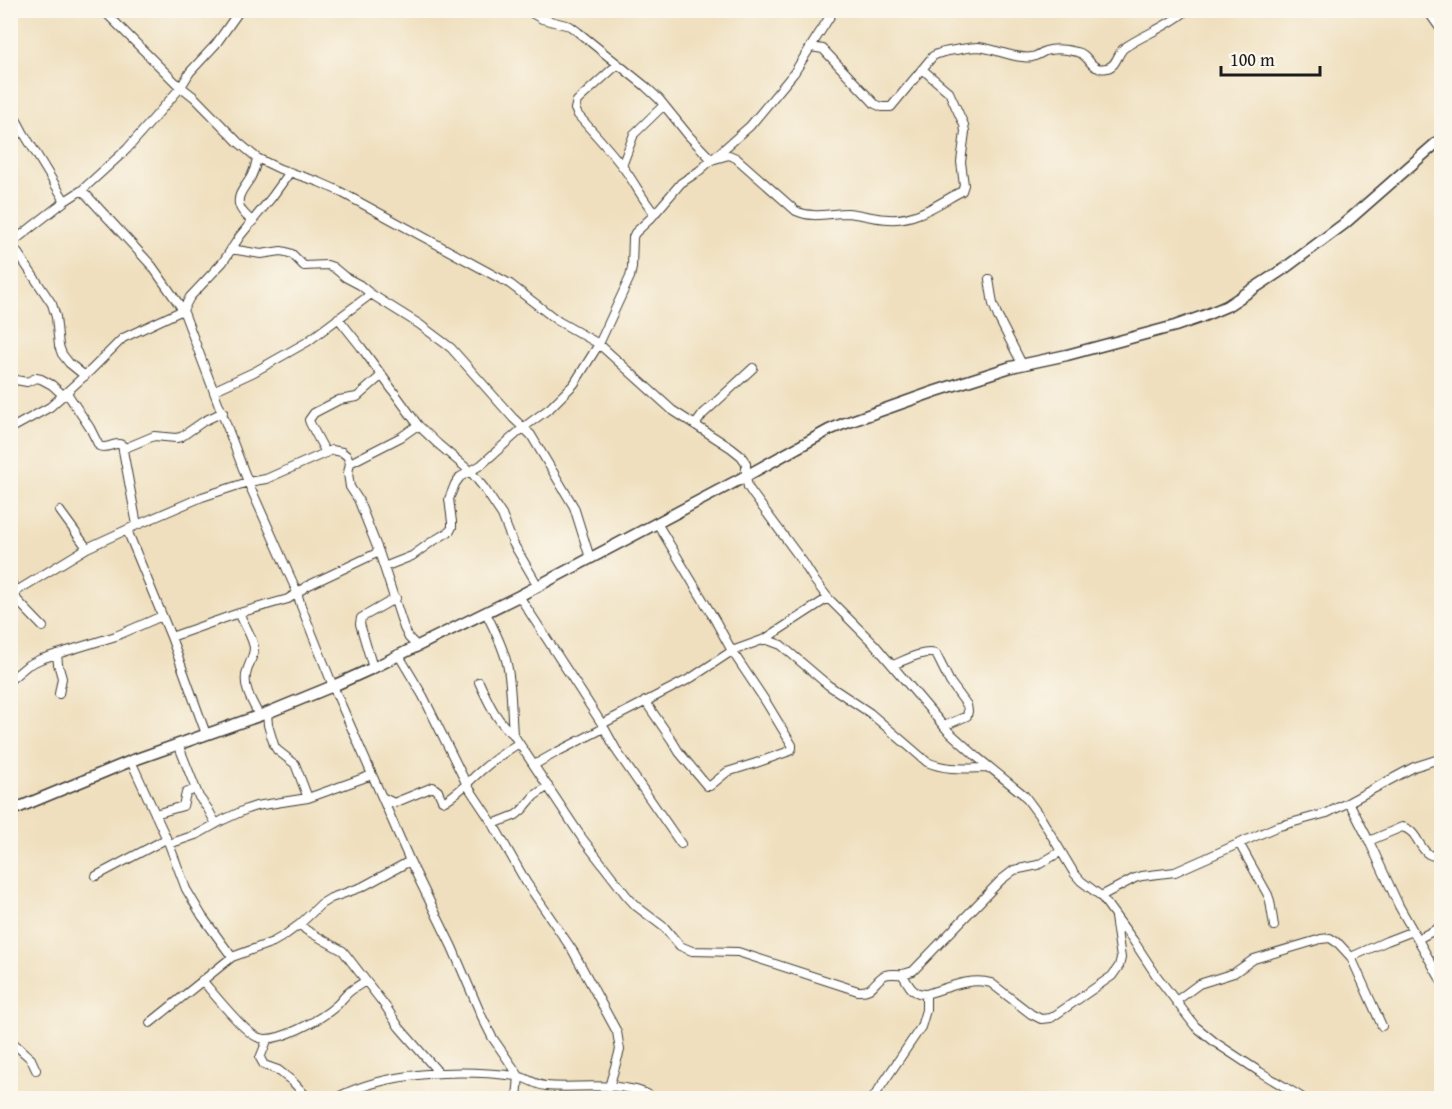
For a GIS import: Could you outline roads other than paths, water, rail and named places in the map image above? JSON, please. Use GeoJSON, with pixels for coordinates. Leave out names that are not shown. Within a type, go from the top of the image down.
{"type":"FeatureCollection","features":[{"type":"Feature","properties":{"kind":"street"},"geometry":{"type":"LineString","coordinates":[[103,10],[140,49],[257,158],[345,194],[457,254],[518,290],[558,321],[599,344],[672,410],[741,456],[746,464],[748,487],[828,598],[866,635],[944,726],[977,758],[1028,800],[1074,873],[1101,896],[1195,1026],[1204,1035],[1303,1098]]}},
{"type":"Feature","properties":{"kind":"street"},"geometry":{"type":"LineString","coordinates":[[526,10],[542,19],[570,26],[618,64],[664,105],[712,160]]}},
{"type":"Feature","properties":{"kind":"street"},"geometry":{"type":"LineString","coordinates":[[384,567],[412,556],[450,531],[452,527],[449,499],[460,477],[471,472],[550,408],[581,375],[599,344],[630,277],[635,233],[655,214],[681,183],[699,171],[750,126],[794,73],[834,10]]}},
{"type":"Feature","properties":{"kind":"street"},"geometry":{"type":"LineString","coordinates":[[811,48],[820,48],[829,54],[875,104],[891,107],[933,56],[939,53],[977,47],[1032,57],[1054,49],[1082,53],[1093,66],[1105,69],[1115,63],[1122,50],[1146,34],[1176,20],[1187,10]]}},
{"type":"Feature","properties":{"kind":"street"},"geometry":{"type":"LineString","coordinates":[[1427,10],[1442,31]]}},
{"type":"Feature","properties":{"kind":"street"},"geometry":{"type":"LineString","coordinates":[[85,376],[62,354],[52,304],[11,243],[82,190],[127,150],[181,87],[190,72],[216,44],[239,11]]}},
{"type":"Feature","properties":{"kind":"street"},"geometry":{"type":"LineString","coordinates":[[618,64],[577,101],[575,109],[622,166],[641,197],[655,214]]}},
{"type":"Feature","properties":{"kind":"street"},"geometry":{"type":"LineString","coordinates":[[712,160],[729,155],[736,158],[796,211],[810,216],[846,213],[890,220],[918,215],[962,191],[964,185],[961,162],[964,125],[949,92],[922,69]]}},
{"type":"Feature","properties":{"kind":"street"},"geometry":{"type":"LineString","coordinates":[[622,166],[634,134],[664,105]]}},
{"type":"Feature","properties":{"kind":"street"},"geometry":{"type":"LineString","coordinates":[[10,108],[65,201]]}},
{"type":"Feature","properties":{"kind":"street"},"geometry":{"type":"LineString","coordinates":[[10,811],[131,761],[263,714],[373,668],[519,596],[843,424],[936,390],[1022,364],[1156,331],[1190,321],[1227,306],[1285,268],[1344,224],[1442,138]]}},
{"type":"Feature","properties":{"kind":"street"},"geometry":{"type":"LineString","coordinates":[[253,222],[243,213],[238,200],[252,174],[257,158]]}},
{"type":"Feature","properties":{"kind":"street"},"geometry":{"type":"LineString","coordinates":[[10,429],[50,407],[65,395],[123,338],[183,310],[190,297],[218,267],[290,172]]}},
{"type":"Feature","properties":{"kind":"street"},"geometry":{"type":"LineString","coordinates":[[82,190],[152,266],[183,310],[248,482],[297,592],[333,686],[381,797],[452,947],[482,1017],[492,1037],[519,1076],[517,1098]]}},
{"type":"Feature","properties":{"kind":"street"},"geometry":{"type":"LineString","coordinates":[[231,249],[261,254],[281,251],[292,254],[304,266],[333,267],[451,348],[531,435],[574,507],[590,558]]}},
{"type":"Feature","properties":{"kind":"street"},"geometry":{"type":"LineString","coordinates":[[989,279],[993,304],[998,317],[1022,364]]}},
{"type":"Feature","properties":{"kind":"street"},"geometry":{"type":"LineString","coordinates":[[215,390],[254,372],[307,342],[371,294]]}},
{"type":"Feature","properties":{"kind":"street"},"geometry":{"type":"LineString","coordinates":[[339,318],[418,425],[471,472],[489,495],[502,514],[513,543],[538,586]]}},
{"type":"Feature","properties":{"kind":"street"},"geometry":{"type":"LineString","coordinates":[[695,424],[753,368]]}},
{"type":"Feature","properties":{"kind":"street"},"geometry":{"type":"LineString","coordinates":[[326,453],[310,423],[310,417],[339,400],[357,396],[382,375]]}},
{"type":"Feature","properties":{"kind":"street"},"geometry":{"type":"LineString","coordinates":[[11,378],[27,382],[36,378],[41,379],[58,389],[90,428],[99,446],[103,448],[122,445],[137,525]]}},
{"type":"Feature","properties":{"kind":"street"},"geometry":{"type":"LineString","coordinates":[[123,449],[154,436],[176,438],[223,412]]}},
{"type":"Feature","properties":{"kind":"street"},"geometry":{"type":"LineString","coordinates":[[350,463],[401,437],[418,425]]}},
{"type":"Feature","properties":{"kind":"street"},"geometry":{"type":"LineString","coordinates":[[13,594],[87,548],[137,525],[202,496],[266,479],[332,450],[342,452],[347,456],[350,463],[348,473],[350,487],[358,499],[379,552],[404,628],[409,638],[417,646]]}},
{"type":"Feature","properties":{"kind":"street"},"geometry":{"type":"LineString","coordinates":[[60,511],[87,548]]}},
{"type":"Feature","properties":{"kind":"street"},"geometry":{"type":"LineString","coordinates":[[645,702],[678,752],[707,786],[727,772],[790,751],[792,748],[657,523]]}},
{"type":"Feature","properties":{"kind":"street"},"geometry":{"type":"LineString","coordinates":[[127,530],[171,637],[206,734]]}},
{"type":"Feature","properties":{"kind":"street"},"geometry":{"type":"LineString","coordinates":[[171,637],[293,597],[307,585],[379,552]]}},
{"type":"Feature","properties":{"kind":"street"},"geometry":{"type":"LineString","coordinates":[[10,576],[13,594],[43,627]]}},
{"type":"Feature","properties":{"kind":"street"},"geometry":{"type":"LineString","coordinates":[[519,596],[618,753],[681,844]]}},
{"type":"Feature","properties":{"kind":"street"},"geometry":{"type":"LineString","coordinates":[[373,668],[360,624],[361,618],[396,598]]}},
{"type":"Feature","properties":{"kind":"street"},"geometry":{"type":"LineString","coordinates":[[534,765],[691,678],[732,651],[765,639],[828,598]]}},
{"type":"Feature","properties":{"kind":"street"},"geometry":{"type":"LineString","coordinates":[[239,613],[253,643],[254,652],[246,674],[250,701],[263,714],[277,750],[295,764],[308,798]]}},
{"type":"Feature","properties":{"kind":"street"},"geometry":{"type":"LineString","coordinates":[[486,613],[496,632],[507,664],[513,735]]}},
{"type":"Feature","properties":{"kind":"street"},"geometry":{"type":"LineString","coordinates":[[10,680],[28,665],[116,636],[162,616]]}},
{"type":"Feature","properties":{"kind":"street"},"geometry":{"type":"LineString","coordinates":[[765,639],[776,642],[786,649],[823,681],[870,713],[927,762],[945,768],[990,768]]}},
{"type":"Feature","properties":{"kind":"street"},"geometry":{"type":"LineString","coordinates":[[57,654],[62,678],[59,694]]}},
{"type":"Feature","properties":{"kind":"street"},"geometry":{"type":"LineString","coordinates":[[398,654],[423,696],[467,785],[493,824],[526,882],[573,951],[617,1032],[620,1050],[609,1087]]}},
{"type":"Feature","properties":{"kind":"street"},"geometry":{"type":"LineString","coordinates":[[892,665],[924,654],[936,654],[950,682],[967,705],[968,711],[967,716],[944,726]]}},
{"type":"Feature","properties":{"kind":"street"},"geometry":{"type":"LineString","coordinates":[[479,682],[497,717],[519,743],[582,838],[626,895],[636,906],[665,928],[686,950],[738,952],[865,992],[870,990],[884,975],[913,971],[1001,880],[1014,870],[1038,865],[1060,852]]}},
{"type":"Feature","properties":{"kind":"street"},"geometry":{"type":"LineString","coordinates":[[381,797],[394,803],[433,787],[445,801],[504,752],[519,743]]}},
{"type":"Feature","properties":{"kind":"street"},"geometry":{"type":"LineString","coordinates":[[178,744],[195,789],[216,824]]}},
{"type":"Feature","properties":{"kind":"street"},"geometry":{"type":"LineString","coordinates":[[974,768],[977,758]]}},
{"type":"Feature","properties":{"kind":"street"},"geometry":{"type":"LineString","coordinates":[[1101,896],[1135,878],[1175,872],[1276,826],[1317,816],[1350,802],[1414,767],[1442,758]]}},
{"type":"Feature","properties":{"kind":"street"},"geometry":{"type":"LineString","coordinates":[[131,761],[194,904],[232,957]]}},
{"type":"Feature","properties":{"kind":"street"},"geometry":{"type":"LineString","coordinates":[[96,876],[167,842],[198,834],[256,806],[308,798],[372,775]]}},
{"type":"Feature","properties":{"kind":"street"},"geometry":{"type":"LineString","coordinates":[[462,776],[476,776]]}},
{"type":"Feature","properties":{"kind":"street"},"geometry":{"type":"LineString","coordinates":[[493,824],[516,815],[534,796],[548,786]]}},
{"type":"Feature","properties":{"kind":"street"},"geometry":{"type":"LineString","coordinates":[[155,814],[183,806],[186,793],[195,789]]}},
{"type":"Feature","properties":{"kind":"street"},"geometry":{"type":"LineString","coordinates":[[1350,802],[1399,906],[1442,982]]}},
{"type":"Feature","properties":{"kind":"street"},"geometry":{"type":"LineString","coordinates":[[1369,841],[1402,826],[1411,830],[1427,853],[1442,858]]}},
{"type":"Feature","properties":{"kind":"street"},"geometry":{"type":"LineString","coordinates":[[1239,843],[1268,895],[1274,926]]}},
{"type":"Feature","properties":{"kind":"street"},"geometry":{"type":"LineString","coordinates":[[150,1023],[232,957],[273,942],[300,924],[321,904],[331,898],[362,887],[410,861]]}},
{"type":"Feature","properties":{"kind":"street"},"geometry":{"type":"LineString","coordinates":[[902,974],[912,991],[920,994],[974,980],[991,983],[1031,1014],[1041,1019],[1051,1018],[1112,976],[1119,966],[1114,916]]}},
{"type":"Feature","properties":{"kind":"street"},"geometry":{"type":"LineString","coordinates":[[300,924],[306,930],[343,951],[399,1027],[439,1073]]}},
{"type":"Feature","properties":{"kind":"street"},"geometry":{"type":"LineString","coordinates":[[1418,939],[1442,926]]}},
{"type":"Feature","properties":{"kind":"street"},"geometry":{"type":"LineString","coordinates":[[1352,957],[1413,931]]}},
{"type":"Feature","properties":{"kind":"street"},"geometry":{"type":"LineString","coordinates":[[1176,1001],[1199,984],[1234,972],[1254,959],[1330,938],[1340,944],[1352,957],[1382,1026]]}},
{"type":"Feature","properties":{"kind":"street"},"geometry":{"type":"LineString","coordinates":[[202,980],[253,1035],[265,1040],[303,1027],[337,1005],[347,993],[365,981]]}},
{"type":"Feature","properties":{"kind":"street"},"geometry":{"type":"LineString","coordinates":[[873,1098],[921,1027],[926,1010],[926,994]]}},
{"type":"Feature","properties":{"kind":"street"},"geometry":{"type":"LineString","coordinates":[[10,1040],[31,1059],[36,1070]]}},
{"type":"Feature","properties":{"kind":"street"},"geometry":{"type":"LineString","coordinates":[[265,1040],[260,1058],[264,1065],[278,1070],[308,1098]]}},
{"type":"Feature","properties":{"kind":"street"},"geometry":{"type":"LineString","coordinates":[[336,1098],[366,1085],[439,1073],[519,1076],[544,1086],[622,1087],[648,1094],[653,1098]]}}]}
